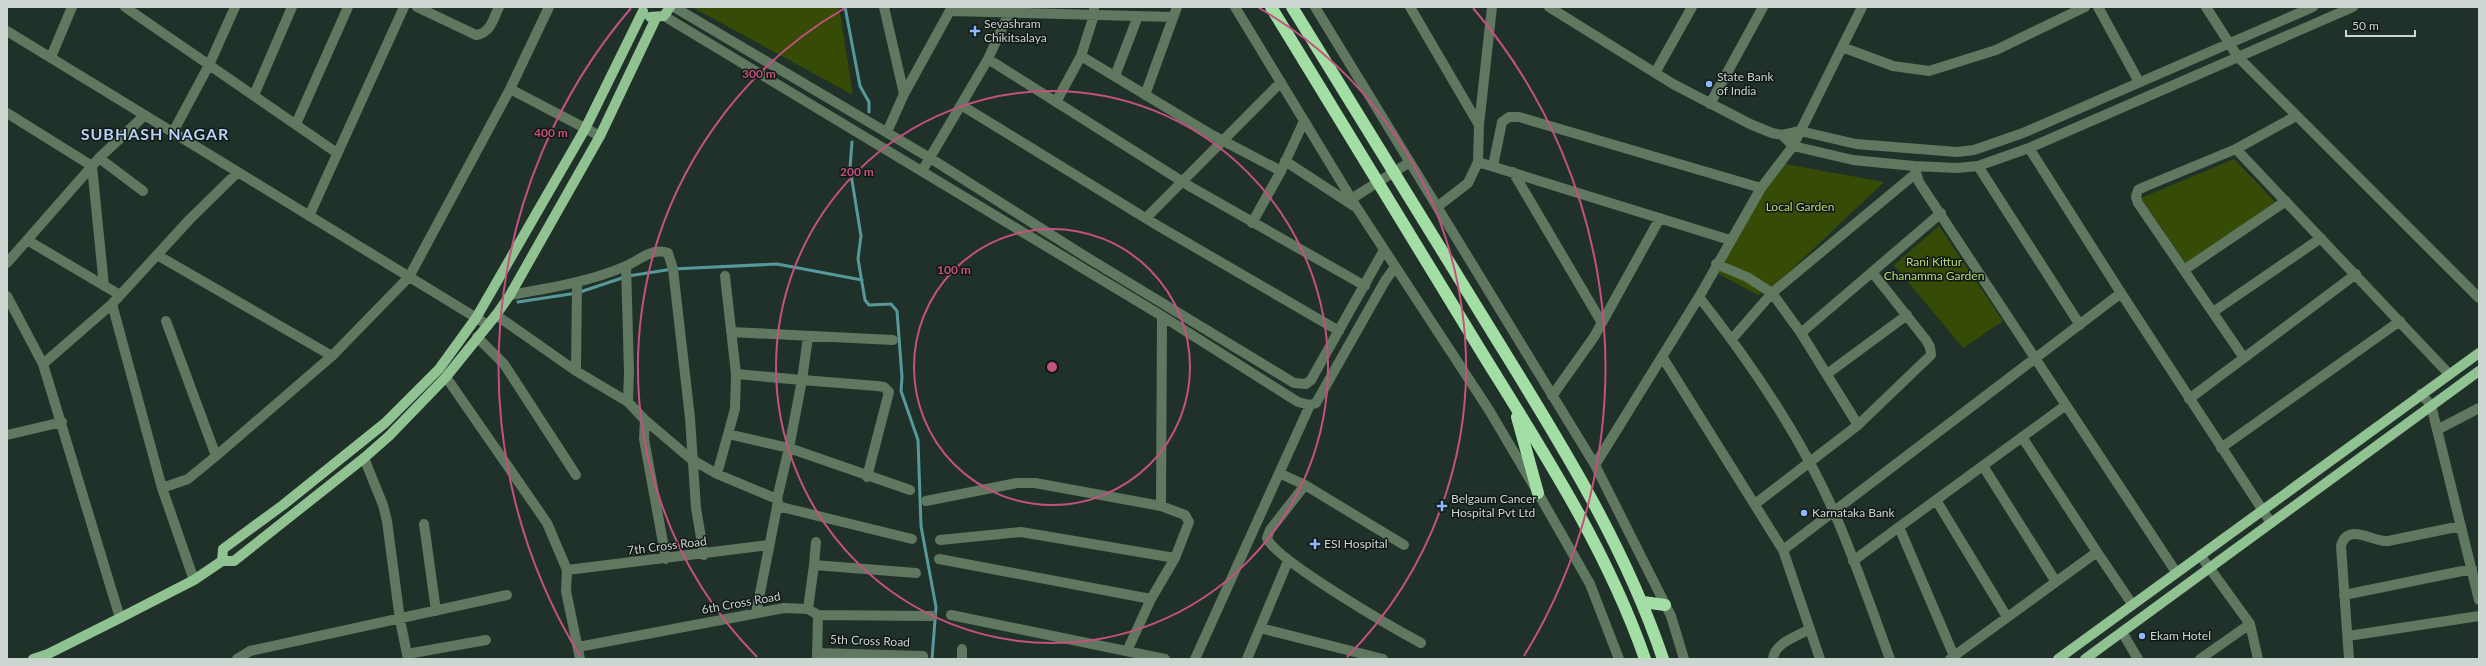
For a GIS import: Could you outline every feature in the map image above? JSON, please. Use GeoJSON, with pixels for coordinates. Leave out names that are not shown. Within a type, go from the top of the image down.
{"type":"FeatureCollection","features":[{"type":"Feature","properties":{"kind":"highway"},"geometry":{"type":"LineString","coordinates":[[1271,7],[1512,401],[1601,554],[1645,659]]}},
{"type":"Feature","properties":{"kind":"highway"},"geometry":{"type":"LineString","coordinates":[[1292,7],[1407,197],[1530,394],[1589,494],[1643,602],[1663,659]]}},
{"type":"Feature","properties":{"kind":"highway"},"geometry":{"type":"LineString","coordinates":[[1512,401],[1538,493]]}},
{"type":"Feature","properties":{"kind":"highway"},"geometry":{"type":"LineString","coordinates":[[1643,602],[1665,605]]}},
{"type":"Feature","properties":{"kind":"main road"},"geometry":{"type":"LineString","coordinates":[[33,659],[48,654],[194,580],[222,561],[234,562],[364,458],[446,377],[477,337],[496,316],[510,294],[600,136],[660,17],[670,7]]}},
{"type":"Feature","properties":{"kind":"main road"},"geometry":{"type":"LineString","coordinates":[[222,561],[223,549],[283,505],[384,423],[439,369],[476,318],[585,128],[642,9],[651,18],[660,17]]}},
{"type":"Feature","properties":{"kind":"main road"},"geometry":{"type":"LineString","coordinates":[[2058,659],[2479,353]]}},
{"type":"Feature","properties":{"kind":"main road"},"geometry":{"type":"LineString","coordinates":[[2085,659],[2431,405],[2479,372]]}},
{"type":"Feature","properties":{"kind":"main road"},"geometry":{"type":"LineString","coordinates":[[2095,633],[2104,645]]}},
{"type":"Feature","properties":{"kind":"street"},"geometry":{"type":"LineString","coordinates":[[51,57],[72,7]]}},
{"type":"Feature","properties":{"kind":"street"},"geometry":{"type":"LineString","coordinates":[[125,7],[338,153]]}},
{"type":"Feature","properties":{"kind":"street"},"geometry":{"type":"LineString","coordinates":[[173,132],[209,65],[235,7]]}},
{"type":"Feature","properties":{"kind":"street"},"geometry":{"type":"LineString","coordinates":[[254,95],[292,7]]}},
{"type":"Feature","properties":{"kind":"street"},"geometry":{"type":"LineString","coordinates":[[296,124],[348,7]]}},
{"type":"Feature","properties":{"kind":"street"},"geometry":{"type":"LineString","coordinates":[[309,216],[404,7]]}},
{"type":"Feature","properties":{"kind":"street"},"geometry":{"type":"LineString","coordinates":[[417,7],[476,35],[484,34],[489,29],[499,7]]}},
{"type":"Feature","properties":{"kind":"street"},"geometry":{"type":"LineString","coordinates":[[162,488],[188,479],[216,456],[332,356],[409,277],[510,89],[549,7]]}},
{"type":"Feature","properties":{"kind":"street"},"geometry":{"type":"LineString","coordinates":[[674,7],[930,158],[1083,255],[1294,383],[1306,384],[1311,380],[1384,250]]}},
{"type":"Feature","properties":{"kind":"street"},"geometry":{"type":"LineString","coordinates":[[884,7],[904,94]]}},
{"type":"Feature","properties":{"kind":"street"},"geometry":{"type":"LineString","coordinates":[[1145,95],[1176,7]]}},
{"type":"Feature","properties":{"kind":"street"},"geometry":{"type":"LineString","coordinates":[[1235,7],[1357,208],[1489,410],[1590,584],[1620,659]]}},
{"type":"Feature","properties":{"kind":"street"},"geometry":{"type":"LineString","coordinates":[[1315,7],[1595,465],[1665,605],[1675,629],[1684,659]]}},
{"type":"Feature","properties":{"kind":"street"},"geometry":{"type":"LineString","coordinates":[[1410,7],[1479,125]]}},
{"type":"Feature","properties":{"kind":"street"},"geometry":{"type":"LineString","coordinates":[[1437,207],[1468,183],[1478,162],[1479,125],[1492,7]]}},
{"type":"Feature","properties":{"kind":"street"},"geometry":{"type":"LineString","coordinates":[[1549,7],[1655,74],[1750,124],[1782,135],[1793,146],[1853,160],[1915,170],[1978,166],[2029,148],[2353,7]]}},
{"type":"Feature","properties":{"kind":"street"},"geometry":{"type":"LineString","coordinates":[[1655,74],[1692,7]]}},
{"type":"Feature","properties":{"kind":"street"},"geometry":{"type":"LineString","coordinates":[[1710,104],[1763,7]]}},
{"type":"Feature","properties":{"kind":"street"},"geometry":{"type":"LineString","coordinates":[[1595,465],[1699,297],[1716,264],[1761,188],[1793,146],[1862,7]]}},
{"type":"Feature","properties":{"kind":"street"},"geometry":{"type":"LineString","coordinates":[[1842,47],[1893,66],[1915,71],[1935,71],[1996,50],[2086,7]]}},
{"type":"Feature","properties":{"kind":"street"},"geometry":{"type":"LineString","coordinates":[[2098,7],[2139,82]]}},
{"type":"Feature","properties":{"kind":"street"},"geometry":{"type":"LineString","coordinates":[[2206,7],[2238,57],[2479,298]]}},
{"type":"Feature","properties":{"kind":"street"},"geometry":{"type":"LineString","coordinates":[[1782,135],[1800,131],[1856,144],[1914,150],[1957,152],[1974,150],[2023,133],[2313,7]]}},
{"type":"Feature","properties":{"kind":"street"},"geometry":{"type":"LineString","coordinates":[[887,132],[904,94],[952,9],[1009,13],[1094,11],[1138,16],[1173,17]]}},
{"type":"Feature","properties":{"kind":"street"},"geometry":{"type":"LineString","coordinates":[[1056,102],[1081,56],[1094,11]]}},
{"type":"Feature","properties":{"kind":"street"},"geometry":{"type":"LineString","coordinates":[[922,171],[988,59],[1009,13]]}},
{"type":"Feature","properties":{"kind":"street"},"geometry":{"type":"LineString","coordinates":[[1115,76],[1138,16]]}},
{"type":"Feature","properties":{"kind":"street"},"geometry":{"type":"LineString","coordinates":[[660,17],[858,132],[1162,316],[1298,402],[1310,405],[1316,403],[1385,281],[1395,267]]}},
{"type":"Feature","properties":{"kind":"street"},"geometry":{"type":"LineString","coordinates":[[7,31],[488,325]]}},
{"type":"Feature","properties":{"kind":"street"},"geometry":{"type":"LineString","coordinates":[[1081,56],[1222,141],[1283,166],[1357,208]]}},
{"type":"Feature","properties":{"kind":"street"},"geometry":{"type":"LineString","coordinates":[[988,59],[1182,181],[1252,223],[1365,286]]}},
{"type":"Feature","properties":{"kind":"street"},"geometry":{"type":"LineString","coordinates":[[1146,218],[1281,82]]}},
{"type":"Feature","properties":{"kind":"street"},"geometry":{"type":"LineString","coordinates":[[510,89],[600,136]]}},
{"type":"Feature","properties":{"kind":"street"},"geometry":{"type":"LineString","coordinates":[[961,105],[1146,218],[1339,331]]}},
{"type":"Feature","properties":{"kind":"street"},"geometry":{"type":"LineString","coordinates":[[7,113],[92,166]]}},
{"type":"Feature","properties":{"kind":"street"},"geometry":{"type":"LineString","coordinates":[[7,263],[99,158],[145,115]]}},
{"type":"Feature","properties":{"kind":"street"},"geometry":{"type":"LineString","coordinates":[[2244,358],[2138,203],[2136,197],[2138,190],[2236,149],[2296,116]]}},
{"type":"Feature","properties":{"kind":"street"},"geometry":{"type":"LineString","coordinates":[[1493,166],[1502,122],[1509,117],[1519,117],[1761,188]]}},
{"type":"Feature","properties":{"kind":"street"},"geometry":{"type":"LineString","coordinates":[[858,132],[866,120]]}},
{"type":"Feature","properties":{"kind":"street"},"geometry":{"type":"LineString","coordinates":[[1252,223],[1283,166],[1304,121]]}},
{"type":"Feature","properties":{"kind":"street"},"geometry":{"type":"LineString","coordinates":[[2029,148],[2189,399],[2271,523]]}},
{"type":"Feature","properties":{"kind":"street"},"geometry":{"type":"LineString","coordinates":[[2236,149],[2356,274],[2449,374]]}},
{"type":"Feature","properties":{"kind":"street"},"geometry":{"type":"LineString","coordinates":[[99,158],[143,191]]}},
{"type":"Feature","properties":{"kind":"street"},"geometry":{"type":"LineString","coordinates":[[1351,198],[1410,162]]}},
{"type":"Feature","properties":{"kind":"street"},"geometry":{"type":"LineString","coordinates":[[1478,162],[1730,240]]}},
{"type":"Feature","properties":{"kind":"street"},"geometry":{"type":"LineString","coordinates":[[92,166],[104,286]]}},
{"type":"Feature","properties":{"kind":"street"},"geometry":{"type":"LineString","coordinates":[[1978,166],[2080,325]]}},
{"type":"Feature","properties":{"kind":"street"},"geometry":{"type":"LineString","coordinates":[[1915,170],[2036,360],[2176,572]]}},
{"type":"Feature","properties":{"kind":"street"},"geometry":{"type":"LineString","coordinates":[[1732,339],[1772,293],[1915,170]]}},
{"type":"Feature","properties":{"kind":"street"},"geometry":{"type":"LineString","coordinates":[[43,364],[112,304],[157,255],[238,172]]}},
{"type":"Feature","properties":{"kind":"street"},"geometry":{"type":"LineString","coordinates":[[1512,172],[1602,322]]}},
{"type":"Feature","properties":{"kind":"street"},"geometry":{"type":"LineString","coordinates":[[2184,270],[2286,201]]}},
{"type":"Feature","properties":{"kind":"street"},"geometry":{"type":"LineString","coordinates":[[1802,333],[1941,213]]}},
{"type":"Feature","properties":{"kind":"street"},"geometry":{"type":"LineString","coordinates":[[1552,396],[1602,322],[1660,218]]}},
{"type":"Feature","properties":{"kind":"street"},"geometry":{"type":"LineString","coordinates":[[2213,312],[2321,238]]}},
{"type":"Feature","properties":{"kind":"street"},"geometry":{"type":"LineString","coordinates":[[28,240],[120,296]]}},
{"type":"Feature","properties":{"kind":"street"},"geometry":{"type":"LineString","coordinates":[[510,294],[577,284],[626,266],[660,250],[668,253],[672,262],[690,418],[691,459],[704,555]]}},
{"type":"Feature","properties":{"kind":"street"},"geometry":{"type":"LineString","coordinates":[[157,255],[332,356]]}},
{"type":"Feature","properties":{"kind":"street"},"geometry":{"type":"LineString","coordinates":[[1716,264],[1748,277],[1772,293],[1802,333],[1858,425]]}},
{"type":"Feature","properties":{"kind":"street"},"geometry":{"type":"LineString","coordinates":[[626,266],[629,371],[628,402]]}},
{"type":"Feature","properties":{"kind":"street"},"geometry":{"type":"LineString","coordinates":[[1755,504],[1858,425],[1931,355],[1930,347],[1907,315],[1872,272]]}},
{"type":"Feature","properties":{"kind":"street"},"geometry":{"type":"LineString","coordinates":[[2189,399],[2356,274]]}},
{"type":"Feature","properties":{"kind":"street"},"geometry":{"type":"LineString","coordinates":[[717,474],[735,409],[736,374],[725,276]]}},
{"type":"Feature","properties":{"kind":"street"},"geometry":{"type":"LineString","coordinates":[[576,371],[577,284]]}},
{"type":"Feature","properties":{"kind":"street"},"geometry":{"type":"LineString","coordinates":[[1783,550],[2036,360],[2121,293]]}},
{"type":"Feature","properties":{"kind":"street"},"geometry":{"type":"LineString","coordinates":[[7,296],[43,364],[62,422],[120,618]]}},
{"type":"Feature","properties":{"kind":"street"},"geometry":{"type":"LineString","coordinates":[[1699,297],[1732,339],[1774,402],[1808,462],[1834,512],[1890,659]]}},
{"type":"Feature","properties":{"kind":"street"},"geometry":{"type":"LineString","coordinates":[[112,304],[162,488],[194,580]]}},
{"type":"Feature","properties":{"kind":"street"},"geometry":{"type":"LineString","coordinates":[[1827,374],[1907,315]]}},
{"type":"Feature","properties":{"kind":"street"},"geometry":{"type":"LineString","coordinates":[[496,316],[576,371],[628,402],[645,420],[691,459],[717,474],[777,502],[912,539]]}},
{"type":"Feature","properties":{"kind":"street"},"geometry":{"type":"LineString","coordinates":[[1161,506],[1162,316]]}},
{"type":"Feature","properties":{"kind":"street"},"geometry":{"type":"LineString","coordinates":[[166,321],[216,456]]}},
{"type":"Feature","properties":{"kind":"street"},"geometry":{"type":"LineString","coordinates":[[2221,448],[2400,321]]}},
{"type":"Feature","properties":{"kind":"street"},"geometry":{"type":"LineString","coordinates":[[731,332],[893,340]]}},
{"type":"Feature","properties":{"kind":"street"},"geometry":{"type":"LineString","coordinates":[[477,337],[504,364],[576,475]]}},
{"type":"Feature","properties":{"kind":"street"},"geometry":{"type":"LineString","coordinates":[[756,613],[802,380],[808,337]]}},
{"type":"Feature","properties":{"kind":"street"},"geometry":{"type":"LineString","coordinates":[[1662,358],[1783,550],[1820,659]]}},
{"type":"Feature","properties":{"kind":"street"},"geometry":{"type":"LineString","coordinates":[[736,374],[884,387],[889,392],[868,477]]}},
{"type":"Feature","properties":{"kind":"street"},"geometry":{"type":"LineString","coordinates":[[446,377],[543,517],[566,570],[566,591],[580,659]]}},
{"type":"Feature","properties":{"kind":"street"},"geometry":{"type":"LineString","coordinates":[[2421,394],[2431,405],[2479,600]]}},
{"type":"Feature","properties":{"kind":"street"},"geometry":{"type":"LineString","coordinates":[[1195,659],[1310,405]]}},
{"type":"Feature","properties":{"kind":"street"},"geometry":{"type":"LineString","coordinates":[[1853,562],[2066,405]]}},
{"type":"Feature","properties":{"kind":"street"},"geometry":{"type":"LineString","coordinates":[[2437,430],[2479,408]]}},
{"type":"Feature","properties":{"kind":"street"},"geometry":{"type":"LineString","coordinates":[[645,420],[644,439],[666,560]]}},
{"type":"Feature","properties":{"kind":"street"},"geometry":{"type":"LineString","coordinates":[[7,435],[62,422]]}},
{"type":"Feature","properties":{"kind":"street"},"geometry":{"type":"LineString","coordinates":[[728,434],[789,448],[868,477],[910,490]]}},
{"type":"Feature","properties":{"kind":"street"},"geometry":{"type":"LineString","coordinates":[[2022,437],[2132,604]]}},
{"type":"Feature","properties":{"kind":"street"},"geometry":{"type":"LineString","coordinates":[[364,458],[383,505],[387,521],[400,620],[408,656],[486,640]]}},
{"type":"Feature","properties":{"kind":"street"},"geometry":{"type":"LineString","coordinates":[[1983,466],[2056,582]]}},
{"type":"Feature","properties":{"kind":"street"},"geometry":{"type":"LineString","coordinates":[[1279,473],[1306,486],[1404,545]]}},
{"type":"Feature","properties":{"kind":"street"},"geometry":{"type":"LineString","coordinates":[[926,501],[1017,483],[1035,483],[1161,506],[1185,514],[1189,522],[1175,558],[1151,599],[1127,651]]}},
{"type":"Feature","properties":{"kind":"street"},"geometry":{"type":"LineString","coordinates":[[1306,486],[1267,538],[1270,545],[1288,561],[1392,628],[1421,643]]}},
{"type":"Feature","properties":{"kind":"street"},"geometry":{"type":"LineString","coordinates":[[1936,500],[2007,617]]}},
{"type":"Feature","properties":{"kind":"street"},"geometry":{"type":"LineString","coordinates":[[424,524],[436,612]]}},
{"type":"Feature","properties":{"kind":"street"},"geometry":{"type":"LineString","coordinates":[[2349,659],[2341,546],[2342,541],[2348,536],[2368,535],[2380,542],[2461,526]]}},
{"type":"Feature","properties":{"kind":"street"},"geometry":{"type":"LineString","coordinates":[[1899,527],[1952,658],[2097,552]]}},
{"type":"Feature","properties":{"kind":"street"},"geometry":{"type":"LineString","coordinates":[[940,540],[1021,532],[1175,558]]}},
{"type":"Feature","properties":{"kind":"street"},"geometry":{"type":"LineString","coordinates":[[808,609],[816,542]]}},
{"type":"Feature","properties":{"kind":"street","name":"7th Cross Road"},"geometry":{"type":"LineString","coordinates":[[566,570],[666,560],[769,545]]}},
{"type":"Feature","properties":{"kind":"street"},"geometry":{"type":"LineString","coordinates":[[2200,555],[2211,567],[2250,624],[2258,659]]}},
{"type":"Feature","properties":{"kind":"street"},"geometry":{"type":"LineString","coordinates":[[939,560],[1151,599]]}},
{"type":"Feature","properties":{"kind":"street"},"geometry":{"type":"LineString","coordinates":[[1247,659],[1288,561]]}},
{"type":"Feature","properties":{"kind":"street"},"geometry":{"type":"LineString","coordinates":[[814,565],[916,573]]}},
{"type":"Feature","properties":{"kind":"street"},"geometry":{"type":"LineString","coordinates":[[2344,595],[2472,569]]}},
{"type":"Feature","properties":{"kind":"street"},"geometry":{"type":"LineString","coordinates":[[237,659],[241,655],[250,651],[400,620],[507,595]]}},
{"type":"Feature","properties":{"kind":"street","name":"6th Cross Road"},"geometry":{"type":"LineString","coordinates":[[578,647],[784,608],[808,609],[818,615]]}},
{"type":"Feature","properties":{"kind":"street"},"geometry":{"type":"LineString","coordinates":[[817,656],[818,615],[932,616]]}},
{"type":"Feature","properties":{"kind":"street"},"geometry":{"type":"LineString","coordinates":[[951,615],[1165,659]]}},
{"type":"Feature","properties":{"kind":"street"},"geometry":{"type":"LineString","coordinates":[[2348,636],[2479,616]]}},
{"type":"Feature","properties":{"kind":"street"},"geometry":{"type":"LineString","coordinates":[[2200,659],[2250,624]]}},
{"type":"Feature","properties":{"kind":"street"},"geometry":{"type":"LineString","coordinates":[[1260,628],[1383,659]]}},
{"type":"Feature","properties":{"kind":"street"},"geometry":{"type":"LineString","coordinates":[[1773,659],[1775,651],[1780,646],[1810,629]]}},
{"type":"Feature","properties":{"kind":"street"},"geometry":{"type":"LineString","coordinates":[[2122,632],[2138,659]]}},
{"type":"Feature","properties":{"kind":"street","name":"5th Cross Road"},"geometry":{"type":"LineString","coordinates":[[817,656],[923,656]]}},
{"type":"Feature","properties":{"kind":"green space"},"geometry":{"type":"Polygon","coordinates":[[[692,7],[839,7],[853,95],[692,7]]]}},
{"type":"Feature","properties":{"kind":"green space"},"geometry":{"type":"Polygon","coordinates":[[[2234,159],[2275,202],[2187,265],[2141,198],[2234,159]]]}},
{"type":"Feature","properties":{"kind":"green space","name":"Local Garden"},"geometry":{"type":"Polygon","coordinates":[[[1780,163],[1884,182],[1771,289],[1758,295],[1717,273],[1780,163]]]}},
{"type":"Feature","properties":{"kind":"green space","name":"Rani Kittur Chanamma Garden"},"geometry":{"type":"Polygon","coordinates":[[[1939,226],[2003,321],[1963,348],[1894,265],[1939,226]]]}},
{"type":"Feature","properties":{"kind":"waterway"},"geometry":{"type":"LineString","coordinates":[[845,7],[860,86],[869,102],[869,112]]}},
{"type":"Feature","properties":{"kind":"waterway"},"geometry":{"type":"LineString","coordinates":[[852,142],[850,168],[861,236],[858,259],[865,300],[869,305],[891,304],[897,311],[902,377],[901,391],[918,440],[921,526],[936,607],[932,659]]}},
{"type":"Feature","properties":{"kind":"waterway"},"geometry":{"type":"LineString","coordinates":[[518,302],[577,293],[628,276],[673,269],[777,264],[862,280]]}},
{"type":"Feature","properties":{"kind":"place","name":"Sevashram Chikitsalaya"},"geometry":{"type":"Point","coordinates":[975,31]}},
{"type":"Feature","properties":{"kind":"place","name":"State Bank of India"},"geometry":{"type":"Point","coordinates":[1709,84]}},
{"type":"Feature","properties":{"kind":"place","name":"Belgaum Cancer Hospital Pvt Ltd"},"geometry":{"type":"Point","coordinates":[1442,506]}},
{"type":"Feature","properties":{"kind":"place","name":"Karnataka Bank"},"geometry":{"type":"Point","coordinates":[1804,513]}},
{"type":"Feature","properties":{"kind":"place","name":"ESI Hospital"},"geometry":{"type":"Point","coordinates":[1315,544]}},
{"type":"Feature","properties":{"kind":"place","name":"Ekam Hotel"},"geometry":{"type":"Point","coordinates":[2142,636]}},
{"type":"Feature","properties":{"kind":"district","name":"SUBHASH NAGAR"},"geometry":{"type":"Point","coordinates":[155,134]}}]}
